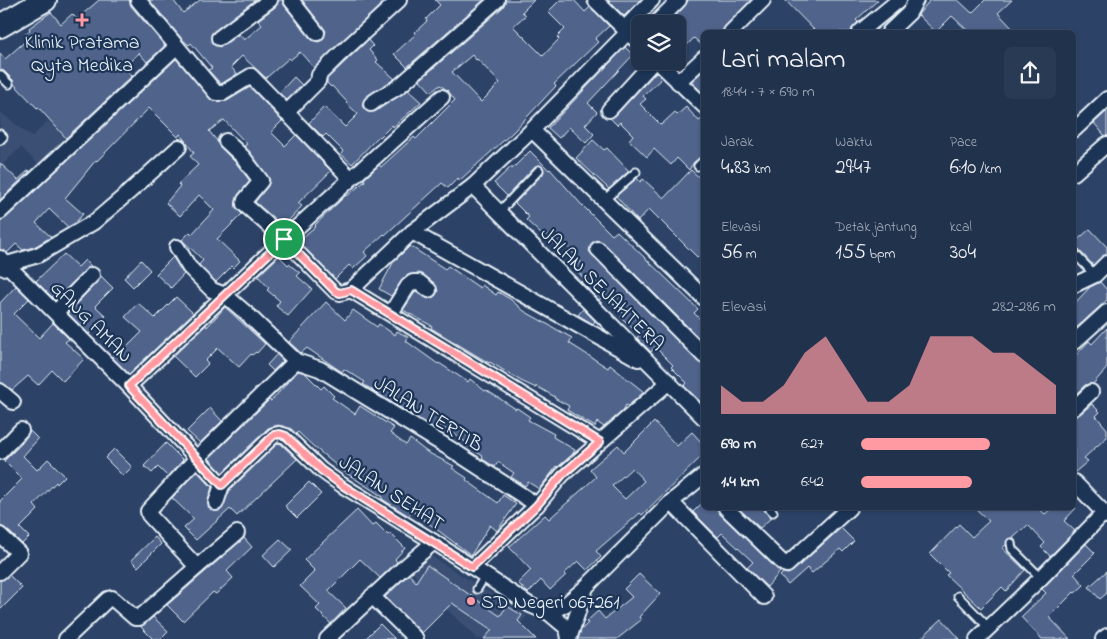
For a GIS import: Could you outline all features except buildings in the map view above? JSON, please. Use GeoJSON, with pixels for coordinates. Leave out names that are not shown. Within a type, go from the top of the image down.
{"type":"FeatureCollection","features":[{"type":"Feature","properties":{"kind":"main road"},"geometry":{"type":"LineString","coordinates":[[0,26],[45,0]]}},
{"type":"Feature","properties":{"kind":"street"},"geometry":{"type":"LineString","coordinates":[[138,0],[216,93],[223,93],[251,76],[350,178]]}},
{"type":"Feature","properties":{"kind":"street"},"geometry":{"type":"LineString","coordinates":[[219,38],[270,0]]}},
{"type":"Feature","properties":{"kind":"street"},"geometry":{"type":"LineString","coordinates":[[291,0],[317,33]]}},
{"type":"Feature","properties":{"kind":"street"},"geometry":{"type":"LineString","coordinates":[[286,113],[318,81],[319,75],[399,0]]}},
{"type":"Feature","properties":{"kind":"street"},"geometry":{"type":"LineString","coordinates":[[371,104],[404,83],[498,0]]}},
{"type":"Feature","properties":{"kind":"street"},"geometry":{"type":"LineString","coordinates":[[595,0],[631,34]]}},
{"type":"Feature","properties":{"kind":"street"},"geometry":{"type":"LineString","coordinates":[[645,15],[652,0]]}},
{"type":"Feature","properties":{"kind":"street"},"geometry":{"type":"LineString","coordinates":[[663,15],[679,0]]}},
{"type":"Feature","properties":{"kind":"street"},"geometry":{"type":"LineString","coordinates":[[733,30],[764,0]]}},
{"type":"Feature","properties":{"kind":"street"},"geometry":{"type":"LineString","coordinates":[[862,30],[899,0]]}},
{"type":"Feature","properties":{"kind":"street"},"geometry":{"type":"LineString","coordinates":[[891,30],[909,13],[916,0]]}},
{"type":"Feature","properties":{"kind":"street"},"geometry":{"type":"LineString","coordinates":[[226,140],[243,157],[261,181],[245,200],[244,204],[284,239],[335,291],[340,293],[351,290],[412,232],[473,186],[631,40]]}},
{"type":"Feature","properties":{"kind":"street"},"geometry":{"type":"LineString","coordinates":[[0,212],[176,47]]}},
{"type":"Feature","properties":{"kind":"street"},"geometry":{"type":"LineString","coordinates":[[678,82],[701,61]]}},
{"type":"Feature","properties":{"kind":"street"},"geometry":{"type":"LineString","coordinates":[[609,110],[647,70]]}},
{"type":"Feature","properties":{"kind":"street"},"geometry":{"type":"LineString","coordinates":[[665,70],[701,103]]}},
{"type":"Feature","properties":{"kind":"street"},"geometry":{"type":"LineString","coordinates":[[129,386],[350,178],[442,97]]}},
{"type":"Feature","properties":{"kind":"street"},"geometry":{"type":"LineString","coordinates":[[1076,128],[1107,99]]}},
{"type":"Feature","properties":{"kind":"street"},"geometry":{"type":"LineString","coordinates":[[532,130],[701,295]]}},
{"type":"Feature","properties":{"kind":"street"},"geometry":{"type":"LineString","coordinates":[[1076,171],[1107,144]]}},
{"type":"Feature","properties":{"kind":"street"},"geometry":{"type":"LineString","coordinates":[[2,264],[38,255],[94,222],[179,147]]}},
{"type":"Feature","properties":{"kind":"street","name":"JALAN SEJAHTERA"},"geometry":{"type":"LineString","coordinates":[[473,186],[701,415]]}},
{"type":"Feature","properties":{"kind":"street"},"geometry":{"type":"LineString","coordinates":[[412,232],[652,367]]}},
{"type":"Feature","properties":{"kind":"street"},"geometry":{"type":"LineString","coordinates":[[177,247],[189,267],[201,280],[212,290],[224,295],[246,313],[296,361],[197,458],[148,511],[149,515],[197,567]]}},
{"type":"Feature","properties":{"kind":"street"},"geometry":{"type":"LineString","coordinates":[[598,249],[701,353]]}},
{"type":"Feature","properties":{"kind":"street"},"geometry":{"type":"LineString","coordinates":[[1076,284],[1095,275],[1107,263]]}},
{"type":"Feature","properties":{"kind":"street","name":"GANG AMAN"},"geometry":{"type":"LineString","coordinates":[[2,264],[56,312],[197,458]]}},
{"type":"Feature","properties":{"kind":"street"},"geometry":{"type":"LineString","coordinates":[[56,312],[92,275]]}},
{"type":"Feature","properties":{"kind":"street"},"geometry":{"type":"LineString","coordinates":[[391,313],[408,286],[413,282],[419,282],[429,290]]}},
{"type":"Feature","properties":{"kind":"street"},"geometry":{"type":"LineString","coordinates":[[351,290],[600,442]]}},
{"type":"Feature","properties":{"kind":"street"},"geometry":{"type":"LineString","coordinates":[[1076,340],[1107,312]]}},
{"type":"Feature","properties":{"kind":"street","name":"JALAN TERTIB"},"geometry":{"type":"LineString","coordinates":[[296,361],[320,369],[457,453],[537,505]]}},
{"type":"Feature","properties":{"kind":"street"},"geometry":{"type":"LineString","coordinates":[[472,567],[537,505],[562,475],[669,382]]}},
{"type":"Feature","properties":{"kind":"street"},"geometry":{"type":"LineString","coordinates":[[0,391],[13,402]]}},
{"type":"Feature","properties":{"kind":"street"},"geometry":{"type":"LineString","coordinates":[[1076,406],[1091,392]]}},
{"type":"Feature","properties":{"kind":"street"},"geometry":{"type":"LineString","coordinates":[[0,452],[20,430]]}},
{"type":"Feature","properties":{"kind":"street","name":"JALAN SEHAT"},"geometry":{"type":"LineString","coordinates":[[222,485],[274,435],[282,434],[328,475],[530,605],[549,613],[566,628],[569,639]]}},
{"type":"Feature","properties":{"kind":"street"},"geometry":{"type":"LineString","coordinates":[[197,458],[222,485],[216,503]]}},
{"type":"Feature","properties":{"kind":"street"},"geometry":{"type":"LineString","coordinates":[[549,613],[566,604],[586,587],[671,502],[701,482]]}},
{"type":"Feature","properties":{"kind":"street"},"geometry":{"type":"LineString","coordinates":[[977,639],[1106,513],[1076,484]]}},
{"type":"Feature","properties":{"kind":"street"},"geometry":{"type":"LineString","coordinates":[[671,502],[764,597]]}},
{"type":"Feature","properties":{"kind":"street"},"geometry":{"type":"LineString","coordinates":[[728,510],[787,565],[847,510]]}},
{"type":"Feature","properties":{"kind":"street"},"geometry":{"type":"LineString","coordinates":[[66,639],[108,599],[112,598],[135,618],[140,618],[237,533]]}},
{"type":"Feature","properties":{"kind":"street"},"geometry":{"type":"LineString","coordinates":[[0,536],[18,553],[0,572]]}},
{"type":"Feature","properties":{"kind":"street"},"geometry":{"type":"LineString","coordinates":[[327,639],[372,596],[434,542]]}},
{"type":"Feature","properties":{"kind":"street"},"geometry":{"type":"LineString","coordinates":[[569,639],[586,587]]}},
{"type":"Feature","properties":{"kind":"street"},"geometry":{"type":"LineString","coordinates":[[372,596],[416,639]]}},
{"type":"Feature","properties":{"kind":"street"},"geometry":{"type":"LineString","coordinates":[[1103,639],[1107,636]]}},
{"type":"Feature","properties":{"kind":"lane"},"geometry":{"type":"LineString","coordinates":[[0,75],[9,84]]}},
{"type":"Feature","properties":{"kind":"lane"},"geometry":{"type":"LineString","coordinates":[[0,134],[3,137],[0,140]]}},
{"type":"Feature","properties":{"kind":"lane"},"geometry":{"type":"LineString","coordinates":[[698,166],[701,163]]}},
{"type":"Feature","properties":{"kind":"lane"},"geometry":{"type":"LineString","coordinates":[[500,212],[539,170]]}},
{"type":"Feature","properties":{"kind":"lane"},"geometry":{"type":"LineString","coordinates":[[604,200],[636,172]]}},
{"type":"Feature","properties":{"kind":"lane"},"geometry":{"type":"LineString","coordinates":[[1076,255],[1095,275]]}},
{"type":"Feature","properties":{"kind":"lane"},"geometry":{"type":"LineString","coordinates":[[1012,544],[1012,549],[1041,578]]}},
{"type":"Feature","properties":{"kind":"lane"},"geometry":{"type":"LineString","coordinates":[[477,588],[485,576]]}},
{"type":"Feature","properties":{"kind":"lane"},"geometry":{"type":"LineString","coordinates":[[958,596],[989,628]]}},
{"type":"Feature","properties":{"kind":"shaded area"},"geometry":{"type":"Polygon","coordinates":[[[0,112],[32,137],[48,121],[70,143],[42,168],[21,147],[0,167],[0,112]]]}},
{"type":"Feature","properties":{"kind":"shaded area","name":"SD Negeri 067261"},"geometry":{"type":"Polygon","coordinates":[[[426,553],[527,616],[506,639],[478,639],[417,581],[413,570],[414,563],[426,553]]]}},
{"type":"Feature","properties":{"kind":"place","name":"Klinik Pratama Qyta Medika"},"geometry":{"type":"Point","coordinates":[82,20]}},
{"type":"Feature","properties":{"kind":"place","name":"SD Negeri 067261"},"geometry":{"type":"Point","coordinates":[471,601]}},
{"type":"Feature","properties":{"kind":"route"},"geometry":{"type":"LineString","coordinates":[[284,239],[335,291],[340,293],[351,290],[600,442],[562,475],[537,505],[472,567],[342,485],[321,470],[282,434],[274,435],[222,485],[129,386],[284,239]]}}]}
